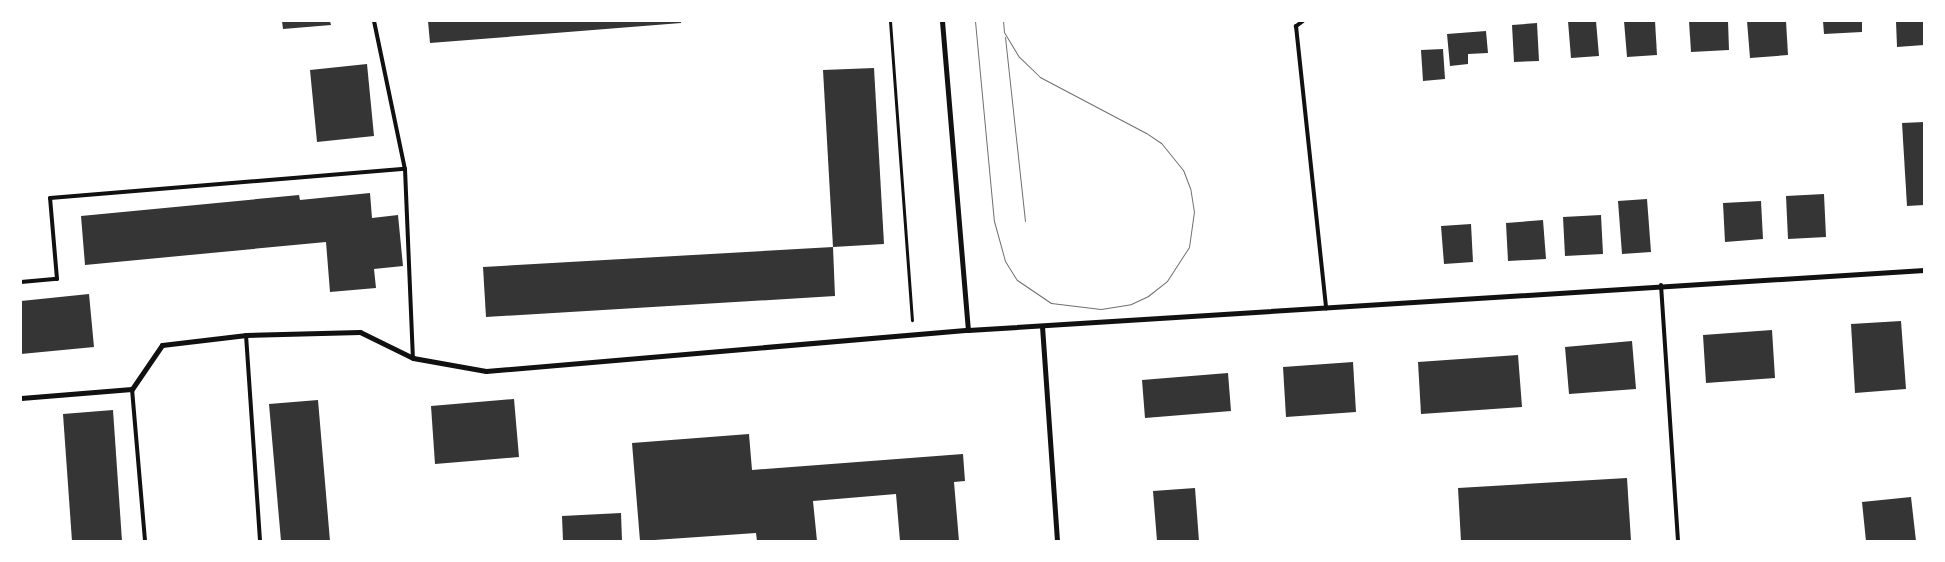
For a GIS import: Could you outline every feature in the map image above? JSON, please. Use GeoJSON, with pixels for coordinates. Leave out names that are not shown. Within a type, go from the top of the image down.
{"type":"FeatureCollection","features":[{"type":"Feature","properties":{"kind":"street"},"geometry":{"type":"LineString","coordinates":[[942,21],[968,330]]}},
{"type":"Feature","properties":{"kind":"street"},"geometry":{"type":"LineString","coordinates":[[21,398],[132,389],[162,345],[246,335],[360,332],[413,358],[486,371],[968,330],[1924,270]]}},
{"type":"Feature","properties":{"kind":"street"},"geometry":{"type":"LineString","coordinates":[[1042,326],[1057,541]]}},
{"type":"Feature","properties":{"kind":"lane"},"geometry":{"type":"LineString","coordinates":[[374,21],[405,169],[413,358]]}},
{"type":"Feature","properties":{"kind":"lane"},"geometry":{"type":"LineString","coordinates":[[1303,21],[1296,26],[1326,308]]}},
{"type":"Feature","properties":{"kind":"lane"},"geometry":{"type":"LineString","coordinates":[[21,282],[57,279],[50,198],[405,169]]}},
{"type":"Feature","properties":{"kind":"lane"},"geometry":{"type":"LineString","coordinates":[[1662,285],[1678,541]]}},
{"type":"Feature","properties":{"kind":"lane"},"geometry":{"type":"LineString","coordinates":[[246,335],[260,541]]}},
{"type":"Feature","properties":{"kind":"lane"},"geometry":{"type":"LineString","coordinates":[[132,389],[145,541]]}},
{"type":"Feature","properties":{"kind":"path"},"geometry":{"type":"LineString","coordinates":[[890,21],[913,334]]}},
{"type":"Feature","properties":{"kind":"building"},"geometry":{"type":"Polygon","coordinates":[[[282,21],[330,21],[331,25],[283,29],[282,21]]]}},
{"type":"Feature","properties":{"kind":"building"},"geometry":{"type":"Polygon","coordinates":[[[428,21],[681,21],[681,23],[430,43],[428,21]]]}},
{"type":"Feature","properties":{"kind":"building"},"geometry":{"type":"Polygon","coordinates":[[[1568,21],[1596,21],[1599,56],[1571,58],[1568,21]]]}},
{"type":"Feature","properties":{"kind":"building"},"geometry":{"type":"Polygon","coordinates":[[[1624,21],[1655,21],[1657,55],[1627,57],[1624,21]]]}},
{"type":"Feature","properties":{"kind":"building"},"geometry":{"type":"Polygon","coordinates":[[[1689,21],[1728,21],[1729,50],[1691,52],[1689,21]]]}},
{"type":"Feature","properties":{"kind":"building"},"geometry":{"type":"Polygon","coordinates":[[[1747,21],[1786,21],[1788,55],[1750,58],[1747,21]]]}},
{"type":"Feature","properties":{"kind":"building"},"geometry":{"type":"Polygon","coordinates":[[[1823,21],[1862,21],[1862,32],[1824,34],[1823,21]]]}},
{"type":"Feature","properties":{"kind":"building"},"geometry":{"type":"Polygon","coordinates":[[[1896,21],[1924,21],[1924,45],[1897,47],[1896,21]]]}},
{"type":"Feature","properties":{"kind":"building"},"geometry":{"type":"Polygon","coordinates":[[[1537,23],[1539,61],[1514,62],[1512,25],[1537,23]]]}},
{"type":"Feature","properties":{"kind":"building"},"geometry":{"type":"Polygon","coordinates":[[[1486,31],[1488,53],[1468,54],[1468,64],[1450,66],[1447,34],[1486,31]]]}},
{"type":"Feature","properties":{"kind":"building"},"geometry":{"type":"Polygon","coordinates":[[[1443,49],[1445,79],[1423,81],[1421,50],[1443,49]]]}},
{"type":"Feature","properties":{"kind":"building"},"geometry":{"type":"Polygon","coordinates":[[[367,64],[374,136],[317,142],[310,70],[367,64]]]}},
{"type":"Feature","properties":{"kind":"building"},"geometry":{"type":"Polygon","coordinates":[[[874,68],[884,244],[833,247],[823,70],[874,68]]]}},
{"type":"Feature","properties":{"kind":"building"},"geometry":{"type":"Polygon","coordinates":[[[1924,122],[1924,205],[1907,206],[1902,123],[1924,122]]]}},
{"type":"Feature","properties":{"kind":"building"},"geometry":{"type":"Polygon","coordinates":[[[370,193],[372,218],[398,215],[403,266],[374,269],[376,288],[330,292],[326,242],[85,265],[81,216],[299,195],[300,200],[370,193]]]}},
{"type":"Feature","properties":{"kind":"building"},"geometry":{"type":"Polygon","coordinates":[[[1824,194],[1826,237],[1788,239],[1786,196],[1824,194]]]}},
{"type":"Feature","properties":{"kind":"building"},"geometry":{"type":"Polygon","coordinates":[[[1647,199],[1651,252],[1622,254],[1618,201],[1647,199]]]}},
{"type":"Feature","properties":{"kind":"building"},"geometry":{"type":"Polygon","coordinates":[[[1761,201],[1763,239],[1725,242],[1723,203],[1761,201]]]}},
{"type":"Feature","properties":{"kind":"building"},"geometry":{"type":"Polygon","coordinates":[[[1601,215],[1603,254],[1565,256],[1563,217],[1601,215]]]}},
{"type":"Feature","properties":{"kind":"building"},"geometry":{"type":"Polygon","coordinates":[[[1543,220],[1546,259],[1508,261],[1506,223],[1543,220]]]}},
{"type":"Feature","properties":{"kind":"building"},"geometry":{"type":"Polygon","coordinates":[[[1471,224],[1473,262],[1444,264],[1441,226],[1471,224]]]}},
{"type":"Feature","properties":{"kind":"building"},"geometry":{"type":"Polygon","coordinates":[[[833,247],[835,296],[486,317],[483,267],[833,247]]]}},
{"type":"Feature","properties":{"kind":"building"},"geometry":{"type":"Polygon","coordinates":[[[89,294],[94,347],[21,354],[21,301],[89,294]]]}},
{"type":"Feature","properties":{"kind":"building"},"geometry":{"type":"Polygon","coordinates":[[[1901,321],[1906,389],[1855,393],[1851,324],[1901,321]]]}},
{"type":"Feature","properties":{"kind":"building"},"geometry":{"type":"Polygon","coordinates":[[[1772,330],[1775,378],[1706,383],[1703,335],[1772,330]]]}},
{"type":"Feature","properties":{"kind":"building"},"geometry":{"type":"Polygon","coordinates":[[[1632,341],[1636,389],[1569,394],[1565,347],[1632,341]]]}},
{"type":"Feature","properties":{"kind":"building"},"geometry":{"type":"Polygon","coordinates":[[[1518,355],[1522,407],[1421,414],[1418,362],[1518,355]]]}},
{"type":"Feature","properties":{"kind":"building"},"geometry":{"type":"Polygon","coordinates":[[[1353,362],[1356,412],[1286,417],[1283,367],[1353,362]]]}},
{"type":"Feature","properties":{"kind":"building"},"geometry":{"type":"Polygon","coordinates":[[[1228,373],[1231,411],[1145,418],[1142,380],[1228,373]]]}},
{"type":"Feature","properties":{"kind":"building"},"geometry":{"type":"Polygon","coordinates":[[[514,399],[519,457],[435,464],[431,406],[514,399]]]}},
{"type":"Feature","properties":{"kind":"building"},"geometry":{"type":"Polygon","coordinates":[[[318,400],[330,541],[281,541],[269,404],[318,400]]]}},
{"type":"Feature","properties":{"kind":"building"},"geometry":{"type":"Polygon","coordinates":[[[113,410],[122,541],[72,541],[63,414],[113,410]]]}},
{"type":"Feature","properties":{"kind":"building"},"geometry":{"type":"Polygon","coordinates":[[[749,434],[752,470],[963,454],[965,481],[954,482],[959,541],[900,541],[896,494],[813,501],[817,541],[757,541],[756,533],[640,541],[632,443],[749,434]]]}},
{"type":"Feature","properties":{"kind":"building"},"geometry":{"type":"Polygon","coordinates":[[[1627,478],[1631,541],[1461,541],[1458,488],[1627,478]]]}},
{"type":"Feature","properties":{"kind":"building"},"geometry":{"type":"Polygon","coordinates":[[[1195,488],[1199,541],[1157,541],[1153,491],[1195,488]]]}},
{"type":"Feature","properties":{"kind":"building"},"geometry":{"type":"Polygon","coordinates":[[[1911,497],[1916,541],[1866,541],[1862,502],[1911,497]]]}},
{"type":"Feature","properties":{"kind":"building"},"geometry":{"type":"Polygon","coordinates":[[[621,513],[622,541],[563,541],[562,516],[621,513]]]}},
{"type":"Feature","properties":{"kind":"tram line"},"geometry":{"type":"LineString","coordinates":[[975,21],[994,221],[1005,261],[1017,280],[1051,303],[1101,309],[1131,304],[1148,296],[1167,281],[1189,247],[1194,212],[1190,188],[1183,170],[1161,143],[1146,133],[1040,77],[1019,57],[1004,32],[1003,21]]}},
{"type":"Feature","properties":{"kind":"tram line"},"geometry":{"type":"LineString","coordinates":[[1005,37],[1025,221]]}}]}
